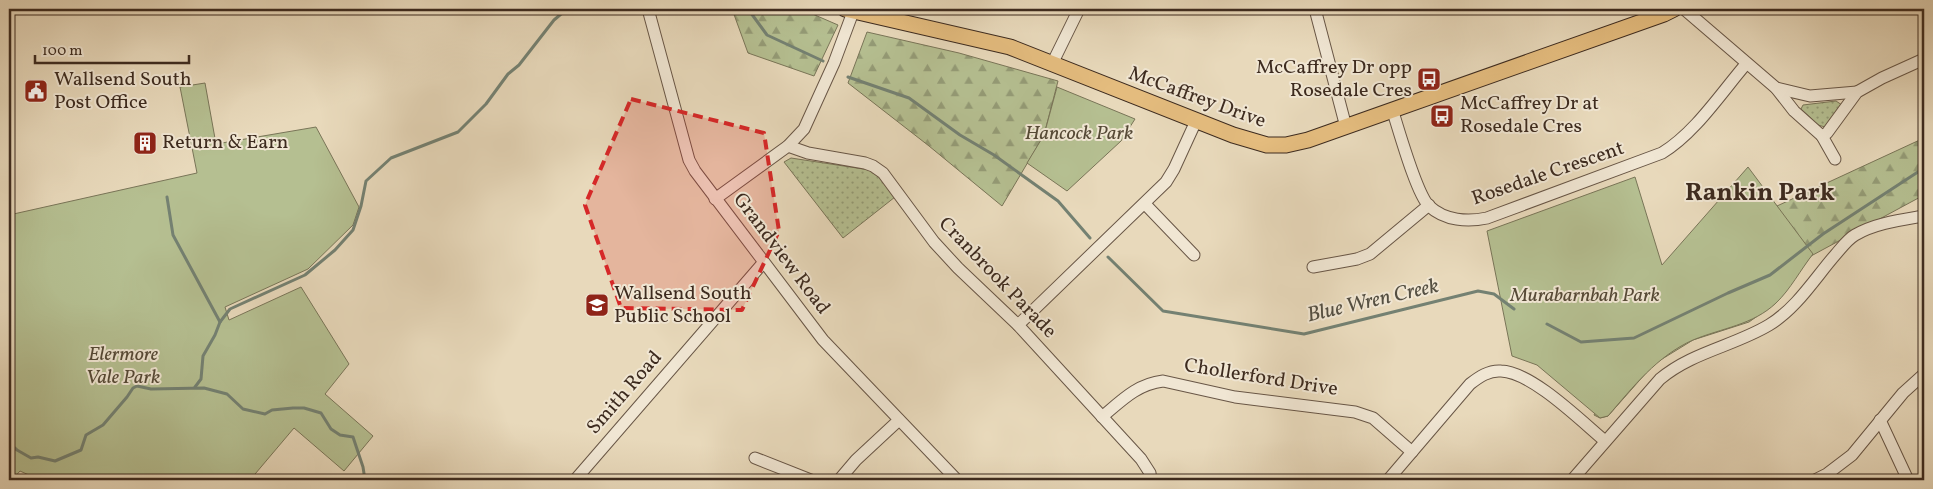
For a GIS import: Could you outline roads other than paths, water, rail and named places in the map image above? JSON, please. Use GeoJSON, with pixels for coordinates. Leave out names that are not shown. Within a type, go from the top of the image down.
{"type":"FeatureCollection","features":[{"type":"Feature","properties":{"kind":"main road","name":"McCaffrey Drive"},"geometry":{"type":"LineString","coordinates":[[849,10],[1010,47],[1234,135],[1266,145],[1286,145],[1308,140],[1674,9]]}},
{"type":"Feature","properties":{"kind":"street","name":"Grandview Road"},"geometry":{"type":"LineString","coordinates":[[648,9],[689,160],[763,263],[824,340],[957,480]]}},
{"type":"Feature","properties":{"kind":"street"},"geometry":{"type":"LineString","coordinates":[[1052,64],[1079,9]]}},
{"type":"Feature","properties":{"kind":"street"},"geometry":{"type":"LineString","coordinates":[[1314,9],[1346,126]]}},
{"type":"Feature","properties":{"kind":"street"},"geometry":{"type":"LineString","coordinates":[[1684,9],[1776,88],[1794,111],[1822,136],[1835,159]]}},
{"type":"Feature","properties":{"kind":"street"},"geometry":{"type":"LineString","coordinates":[[716,199],[788,146],[804,129],[815,107],[849,10]]}},
{"type":"Feature","properties":{"kind":"street"},"geometry":{"type":"LineString","coordinates":[[1822,136],[1827,133],[1858,92],[1882,78],[1924,59]]}},
{"type":"Feature","properties":{"kind":"street","name":"Rosedale Crescent"},"geometry":{"type":"LineString","coordinates":[[1429,205],[1438,212],[1453,218],[1470,221],[1487,218],[1662,153],[1676,144],[1692,128],[1746,64]]}},
{"type":"Feature","properties":{"kind":"street"},"geometry":{"type":"LineString","coordinates":[[1776,88],[1810,96],[1858,92]]}},
{"type":"Feature","properties":{"kind":"street"},"geometry":{"type":"LineString","coordinates":[[1313,267],[1357,259],[1370,254],[1429,205],[1418,187],[1392,109]]}},
{"type":"Feature","properties":{"kind":"street"},"geometry":{"type":"LineString","coordinates":[[1018,325],[1145,204],[1171,176],[1196,121]]}},
{"type":"Feature","properties":{"kind":"street","name":"Cranbrook Parade"},"geometry":{"type":"LineString","coordinates":[[788,146],[808,153],[865,163],[883,173],[934,242],[958,268],[1018,325],[1141,459],[1150,473],[1151,480]]}},
{"type":"Feature","properties":{"kind":"street"},"geometry":{"type":"LineString","coordinates":[[1145,204],[1194,255]]}},
{"type":"Feature","properties":{"kind":"street"},"geometry":{"type":"LineString","coordinates":[[1574,480],[1605,441],[1660,379],[1670,371],[1690,360],[1755,333],[1786,313],[1853,236],[1881,224],[1924,216]]}},
{"type":"Feature","properties":{"kind":"street","name":"Smith Road"},"geometry":{"type":"LineString","coordinates":[[575,480],[763,263]]}},
{"type":"Feature","properties":{"kind":"street"},"geometry":{"type":"LineString","coordinates":[[1388,480],[1470,384],[1484,374],[1500,370],[1514,373],[1536,385],[1605,441]]}},
{"type":"Feature","properties":{"kind":"street"},"geometry":{"type":"LineString","coordinates":[[1815,480],[1827,474],[1852,455],[1903,393],[1924,374]]}},
{"type":"Feature","properties":{"kind":"street","name":"Chollerford Drive"},"geometry":{"type":"LineString","coordinates":[[1102,417],[1132,392],[1151,382],[1163,381],[1235,397],[1355,412],[1373,418],[1412,452]]}},
{"type":"Feature","properties":{"kind":"street"},"geometry":{"type":"LineString","coordinates":[[839,480],[856,460],[898,420]]}},
{"type":"Feature","properties":{"kind":"street"},"geometry":{"type":"LineString","coordinates":[[1880,420],[1908,480]]}},
{"type":"Feature","properties":{"kind":"street"},"geometry":{"type":"LineString","coordinates":[[755,458],[811,480]]}},
{"type":"Feature","properties":{"kind":"waterway","name":"Blue Wren Creek"},"geometry":{"type":"LineString","coordinates":[[195,387],[201,379],[203,356],[220,322],[230,309],[305,275],[335,250],[353,230],[361,206],[366,181],[391,158],[458,132],[486,104],[508,74],[519,65],[554,20],[567,9]]}},
{"type":"Feature","properties":{"kind":"waterway","name":"Blue Wren Creek"},"geometry":{"type":"LineString","coordinates":[[748,9],[767,35],[823,61]]}},
{"type":"Feature","properties":{"kind":"waterway","name":"Blue Wren Creek"},"geometry":{"type":"LineString","coordinates":[[848,77],[909,98],[1058,201],[1090,238]]}},
{"type":"Feature","properties":{"kind":"waterway","name":"Blue Wren Creek"},"geometry":{"type":"LineString","coordinates":[[1547,324],[1581,342],[1634,338],[1770,275],[1823,234],[1924,168]]}},
{"type":"Feature","properties":{"kind":"waterway"},"geometry":{"type":"LineString","coordinates":[[167,197],[173,235],[220,322]]}},
{"type":"Feature","properties":{"kind":"waterway","name":"Blue Wren Creek"},"geometry":{"type":"LineString","coordinates":[[1108,257],[1163,311],[1304,334],[1478,291],[1494,294],[1514,309]]}},
{"type":"Feature","properties":{"kind":"waterway","name":"Blue Wren Creek"},"geometry":{"type":"LineString","coordinates":[[9,443],[31,458],[38,457],[55,461],[81,450],[86,435],[103,425],[133,388],[137,386],[151,389],[204,388],[227,394],[243,409],[265,414],[272,410],[293,408],[304,408],[321,413],[331,429],[340,435],[353,437],[363,467],[365,480]]}},
{"type":"Feature","properties":{"kind":"place","name":"McCaffrey Dr opp Rosedale Cres"},"geometry":{"type":"Point","coordinates":[1429,79]}},
{"type":"Feature","properties":{"kind":"place","name":"Wallsend South Post Office"},"geometry":{"type":"Point","coordinates":[36,91]}},
{"type":"Feature","properties":{"kind":"place","name":"McCaffrey Dr at Rosedale Cres"},"geometry":{"type":"Point","coordinates":[1442,116]}},
{"type":"Feature","properties":{"kind":"place","name":"Return & Earn"},"geometry":{"type":"Point","coordinates":[145,143]}},
{"type":"Feature","properties":{"kind":"place","name":"Wallsend South Public School"},"geometry":{"type":"Point","coordinates":[597,305]}},
{"type":"Feature","properties":{"kind":"district","name":"Rankin Park"},"geometry":{"type":"Point","coordinates":[1760,193]}},
{"type":"Feature","properties":{"kind":"park label","name":"Hancock Park"},"geometry":{"type":"Point","coordinates":[1079,134]}},
{"type":"Feature","properties":{"kind":"park label","name":"Murabarnbah Park"},"geometry":{"type":"Point","coordinates":[1585,296]}},
{"type":"Feature","properties":{"kind":"park label","name":"Elermore Vale Park"},"geometry":{"type":"Point","coordinates":[123,366]}}]}
